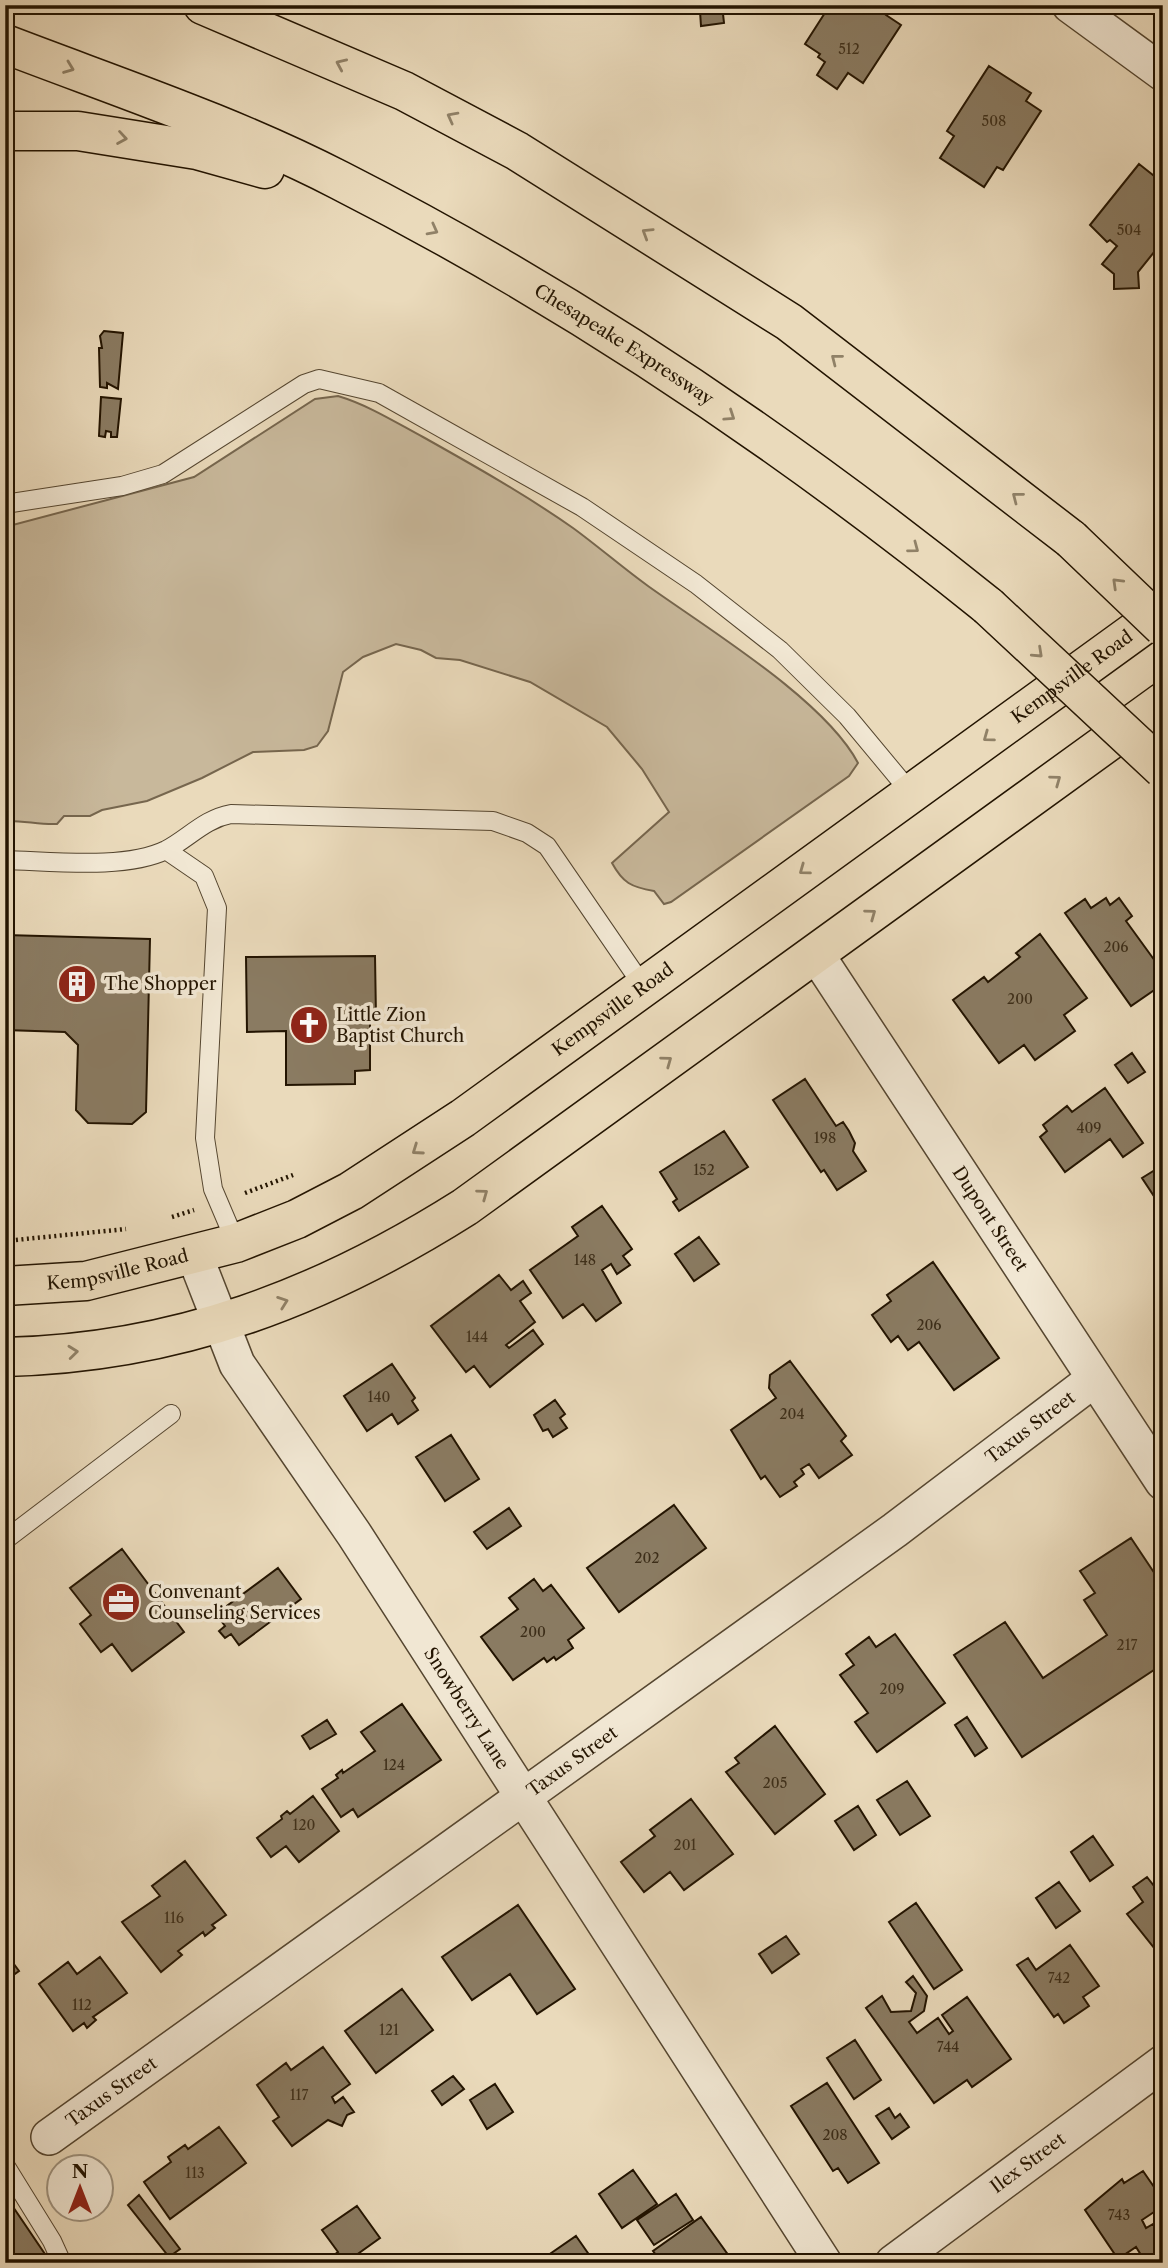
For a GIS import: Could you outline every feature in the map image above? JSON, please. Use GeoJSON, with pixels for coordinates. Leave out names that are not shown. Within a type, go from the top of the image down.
{"type":"FeatureCollection","features":[{"type":"Feature","properties":{"kind":"main road"},"geometry":{"type":"LineString","coordinates":[[203,5],[235,15],[404,91],[517,151],[789,322],[1071,539],[1163,627]]}},
{"type":"Feature","properties":{"kind":"main road","name":"Chesapeake Expressway"},"geometry":{"type":"LineString","coordinates":[[5,44],[198,118],[337,178],[488,259],[611,334],[815,474],[988,606],[1163,769]]}},
{"type":"Feature","properties":{"kind":"main road"},"geometry":{"type":"LineString","coordinates":[[5,131],[78,131],[197,150],[383,203]]}},
{"type":"Feature","properties":{"kind":"main road","name":"Kempsville Road"},"geometry":{"type":"LineString","coordinates":[[5,1286],[86,1281],[236,1242],[307,1213],[409,1155],[1163,611]]}},
{"type":"Feature","properties":{"kind":"main road"},"geometry":{"type":"LineString","coordinates":[[5,1357],[92,1350],[219,1324],[288,1301],[349,1275],[408,1243],[465,1208],[1163,702]]}},
{"type":"Feature","properties":{"kind":"street"},"geometry":{"type":"LineString","coordinates":[[1070,5],[1163,72]]}},
{"type":"Feature","properties":{"kind":"street","name":"Dupont Street"},"geometry":{"type":"LineString","coordinates":[[816,954],[997,1227],[1093,1380],[1163,1482]]}},
{"type":"Feature","properties":{"kind":"street","name":"Snowberry Lane"},"geometry":{"type":"LineString","coordinates":[[194,1254],[219,1324],[237,1364],[354,1534],[824,2263]]}},
{"type":"Feature","properties":{"kind":"street","name":"Taxus Street"},"geometry":{"type":"LineString","coordinates":[[49,2137],[524,1799],[945,1494],[1093,1380]]}},
{"type":"Feature","properties":{"kind":"street","name":"Ilex Street"},"geometry":{"type":"LineString","coordinates":[[893,2263],[1163,2063]]}},
{"type":"Feature","properties":{"kind":"lane"},"geometry":{"type":"LineString","coordinates":[[5,505],[122,486],[163,474],[304,384],[319,379],[379,393],[582,507],[696,584],[780,650],[847,716],[911,793]]}},
{"type":"Feature","properties":{"kind":"lane"},"geometry":{"type":"LineString","coordinates":[[5,860],[104,861],[166,850],[212,818],[231,814],[494,821],[527,833],[547,846],[643,986]]}},
{"type":"Feature","properties":{"kind":"lane"},"geometry":{"type":"LineString","coordinates":[[166,850],[205,876],[217,908],[205,1138],[207,1161],[219,1202],[236,1242]]}},
{"type":"Feature","properties":{"kind":"lane"},"geometry":{"type":"LineString","coordinates":[[5,1540],[171,1415]]}},
{"type":"Feature","properties":{"kind":"lane"},"geometry":{"type":"LineString","coordinates":[[5,2165],[52,2241],[62,2263]]}},
{"type":"Feature","properties":{"kind":"path"},"geometry":{"type":"LineString","coordinates":[[168,1218],[305,1170]]}},
{"type":"Feature","properties":{"kind":"path"},"geometry":{"type":"LineString","coordinates":[[5,1241],[132,1228]]}},
{"type":"Feature","properties":{"kind":"shaded area"},"geometry":{"type":"Polygon","coordinates":[[[338,396],[392,420],[537,504],[763,667],[820,715],[842,739],[858,763],[849,776],[671,902],[664,904],[654,891],[639,888],[624,880],[612,863],[669,812],[642,769],[607,727],[530,682],[460,660],[436,658],[421,650],[396,644],[363,657],[343,672],[328,731],[317,746],[304,750],[253,752],[202,778],[147,801],[102,810],[90,816],[64,816],[57,824],[5,821],[5,527],[194,477],[315,399],[338,396]]]}},
{"type":"Feature","properties":{"kind":"building"},"geometry":{"type":"Polygon","coordinates":[[[692,5],[722,5],[724,23],[701,26],[700,11],[692,5]]]}},
{"type":"Feature","properties":{"kind":"building"},"geometry":{"type":"Polygon","coordinates":[[[830,5],[888,5],[891,7],[886,15],[901,25],[863,83],[848,73],[837,89],[817,75],[825,62],[818,57],[820,54],[805,44],[830,5]]]}},
{"type":"Feature","properties":{"kind":"building"},"geometry":{"type":"Polygon","coordinates":[[[989,66],[1031,93],[1026,101],[1041,111],[1003,170],[997,167],[984,187],[940,158],[954,136],[947,131],[989,66]]]}},
{"type":"Feature","properties":{"kind":"building"},"geometry":{"type":"Polygon","coordinates":[[[1139,164],[1163,183],[1163,241],[1138,272],[1139,288],[1114,289],[1114,274],[1102,264],[1117,246],[1110,240],[1107,242],[1090,225],[1139,164]]]}},
{"type":"Feature","properties":{"kind":"building"},"geometry":{"type":"Polygon","coordinates":[[[104,331],[123,333],[118,389],[107,383],[107,388],[100,387],[99,348],[102,348],[100,336],[104,331]]]}},
{"type":"Feature","properties":{"kind":"building"},"geometry":{"type":"Polygon","coordinates":[[[101,397],[121,399],[117,437],[111,437],[111,432],[106,431],[105,437],[99,436],[101,397]]]}},
{"type":"Feature","properties":{"kind":"building"},"geometry":{"type":"Polygon","coordinates":[[[1106,898],[1110,905],[1119,898],[1132,916],[1126,921],[1163,972],[1163,984],[1131,1006],[1065,913],[1085,899],[1091,908],[1106,898]]]}},
{"type":"Feature","properties":{"kind":"building"},"geometry":{"type":"Polygon","coordinates":[[[1040,934],[1087,998],[1064,1015],[1075,1031],[1035,1060],[1024,1045],[999,1063],[953,1000],[984,977],[988,982],[1020,957],[1016,953],[1040,934]]]}},
{"type":"Feature","properties":{"kind":"building","name":"The Shopper"},"geometry":{"type":"Polygon","coordinates":[[[5,935],[150,939],[146,1112],[132,1124],[88,1123],[76,1110],[78,1045],[65,1032],[5,1030],[5,935]]]}},
{"type":"Feature","properties":{"kind":"building","name":"Little Zion Baptist Church"},"geometry":{"type":"Polygon","coordinates":[[[375,956],[376,1018],[370,1018],[370,1070],[355,1071],[355,1084],[286,1085],[286,1031],[247,1032],[246,957],[375,956]]]}},
{"type":"Feature","properties":{"kind":"building"},"geometry":{"type":"Polygon","coordinates":[[[1132,1053],[1145,1072],[1128,1083],[1115,1065],[1132,1053]]]}},
{"type":"Feature","properties":{"kind":"building"},"geometry":{"type":"Polygon","coordinates":[[[805,1079],[836,1126],[843,1122],[849,1131],[855,1143],[853,1151],[866,1171],[837,1190],[824,1170],[821,1172],[773,1100],[805,1079]]]}},
{"type":"Feature","properties":{"kind":"building"},"geometry":{"type":"Polygon","coordinates":[[[1105,1088],[1143,1143],[1123,1157],[1110,1139],[1065,1172],[1040,1137],[1047,1131],[1043,1125],[1067,1106],[1072,1112],[1105,1088]]]}},
{"type":"Feature","properties":{"kind":"building"},"geometry":{"type":"Polygon","coordinates":[[[724,1131],[748,1167],[679,1211],[673,1202],[677,1199],[660,1172],[724,1131]]]}},
{"type":"Feature","properties":{"kind":"building"},"geometry":{"type":"Polygon","coordinates":[[[1163,1143],[1163,1160],[1155,1148],[1163,1143]]]}},
{"type":"Feature","properties":{"kind":"building"},"geometry":{"type":"Polygon","coordinates":[[[1163,1165],[1163,1210],[1142,1178],[1163,1165]]]}},
{"type":"Feature","properties":{"kind":"building"},"geometry":{"type":"Polygon","coordinates":[[[602,1206],[632,1249],[623,1256],[630,1265],[617,1274],[611,1264],[602,1270],[621,1303],[596,1321],[583,1304],[563,1318],[530,1270],[578,1236],[572,1227],[602,1206]]]}},
{"type":"Feature","properties":{"kind":"building"},"geometry":{"type":"Polygon","coordinates":[[[699,1237],[719,1264],[694,1281],[675,1254],[699,1237]]]}},
{"type":"Feature","properties":{"kind":"building"},"geometry":{"type":"Polygon","coordinates":[[[933,1262],[999,1358],[954,1390],[919,1342],[908,1350],[898,1336],[891,1342],[872,1315],[891,1301],[887,1295],[933,1262]]]}},
{"type":"Feature","properties":{"kind":"building"},"geometry":{"type":"Polygon","coordinates":[[[499,1275],[511,1290],[523,1281],[531,1293],[520,1301],[535,1322],[506,1345],[509,1348],[533,1330],[543,1344],[490,1387],[474,1366],[466,1372],[431,1326],[499,1275]]]}},
{"type":"Feature","properties":{"kind":"building"},"geometry":{"type":"Polygon","coordinates":[[[790,1361],[846,1436],[841,1441],[852,1455],[819,1478],[809,1464],[801,1469],[804,1474],[794,1482],[797,1486],[780,1497],[765,1476],[761,1479],[731,1430],[776,1398],[769,1388],[770,1375],[790,1361]]]}},
{"type":"Feature","properties":{"kind":"building"},"geometry":{"type":"Polygon","coordinates":[[[392,1364],[415,1398],[412,1401],[418,1410],[398,1424],[392,1414],[367,1431],[344,1396],[392,1364]]]}},
{"type":"Feature","properties":{"kind":"building"},"geometry":{"type":"Polygon","coordinates":[[[555,1400],[565,1414],[560,1418],[567,1428],[553,1437],[548,1429],[543,1431],[534,1415],[555,1400]]]}},
{"type":"Feature","properties":{"kind":"building"},"geometry":{"type":"Polygon","coordinates":[[[451,1435],[479,1479],[445,1501],[416,1457],[451,1435]]]}},
{"type":"Feature","properties":{"kind":"building"},"geometry":{"type":"Polygon","coordinates":[[[674,1505],[706,1548],[619,1612],[587,1568],[674,1505]]]}},
{"type":"Feature","properties":{"kind":"building"},"geometry":{"type":"Polygon","coordinates":[[[509,1508],[521,1526],[487,1549],[474,1532],[509,1508]]]}},
{"type":"Feature","properties":{"kind":"building"},"geometry":{"type":"Polygon","coordinates":[[[1131,1538],[1163,1586],[1163,1664],[1022,1757],[954,1655],[1005,1622],[1043,1678],[1107,1635],[1084,1600],[1095,1593],[1080,1571],[1131,1538]]]}},
{"type":"Feature","properties":{"kind":"building","name":"Convenant Counseling Services"},"geometry":{"type":"Polygon","coordinates":[[[122,1549],[184,1632],[132,1671],[112,1644],[101,1652],[80,1624],[91,1615],[70,1588],[122,1549]]]}},
{"type":"Feature","properties":{"kind":"building"},"geometry":{"type":"Polygon","coordinates":[[[278,1568],[301,1599],[239,1645],[231,1634],[225,1638],[219,1631],[225,1626],[216,1614],[278,1568]]]}},
{"type":"Feature","properties":{"kind":"building"},"geometry":{"type":"Polygon","coordinates":[[[534,1579],[543,1591],[551,1585],[584,1628],[568,1640],[573,1648],[556,1660],[554,1657],[547,1662],[544,1658],[513,1680],[481,1637],[518,1609],[509,1598],[534,1579]]]}},
{"type":"Feature","properties":{"kind":"building"},"geometry":{"type":"Polygon","coordinates":[[[895,1634],[945,1703],[877,1752],[855,1722],[868,1713],[840,1675],[854,1665],[846,1654],[869,1637],[876,1647],[895,1634]]]}},
{"type":"Feature","properties":{"kind":"building"},"geometry":{"type":"Polygon","coordinates":[[[402,1704],[441,1760],[358,1817],[353,1809],[341,1817],[322,1789],[338,1778],[336,1775],[342,1770],[343,1773],[375,1751],[361,1732],[402,1704]]]}},
{"type":"Feature","properties":{"kind":"building"},"geometry":{"type":"Polygon","coordinates":[[[967,1717],[987,1748],[975,1756],[955,1725],[967,1717]]]}},
{"type":"Feature","properties":{"kind":"building"},"geometry":{"type":"Polygon","coordinates":[[[327,1720],[336,1734],[310,1749],[302,1736],[327,1720]]]}},
{"type":"Feature","properties":{"kind":"building"},"geometry":{"type":"Polygon","coordinates":[[[775,1726],[825,1794],[775,1834],[726,1772],[739,1763],[735,1758],[775,1726]]]}},
{"type":"Feature","properties":{"kind":"building"},"geometry":{"type":"Polygon","coordinates":[[[907,1781],[930,1816],[900,1835],[877,1800],[907,1781]]]}},
{"type":"Feature","properties":{"kind":"building"},"geometry":{"type":"Polygon","coordinates":[[[5,1782],[13,1794],[5,1799],[5,1782]]]}},
{"type":"Feature","properties":{"kind":"building"},"geometry":{"type":"Polygon","coordinates":[[[313,1796],[339,1831],[299,1862],[286,1846],[271,1857],[257,1838],[282,1819],[281,1816],[287,1811],[290,1814],[313,1796]]]}},
{"type":"Feature","properties":{"kind":"building"},"geometry":{"type":"Polygon","coordinates":[[[691,1799],[733,1854],[684,1890],[670,1872],[644,1892],[621,1862],[655,1836],[650,1830],[691,1799]]]}},
{"type":"Feature","properties":{"kind":"building"},"geometry":{"type":"Polygon","coordinates":[[[858,1806],[876,1835],[854,1850],[835,1821],[858,1806]]]}},
{"type":"Feature","properties":{"kind":"building"},"geometry":{"type":"Polygon","coordinates":[[[1093,1836],[1113,1865],[1090,1881],[1071,1852],[1093,1836]]]}},
{"type":"Feature","properties":{"kind":"building"},"geometry":{"type":"Polygon","coordinates":[[[185,1861],[226,1915],[212,1925],[215,1928],[205,1936],[203,1932],[178,1951],[182,1955],[161,1972],[122,1922],[160,1896],[152,1886],[185,1861]]]}},
{"type":"Feature","properties":{"kind":"building"},"geometry":{"type":"Polygon","coordinates":[[[1147,1877],[1158,1891],[1163,1887],[1163,1951],[1159,1954],[1127,1914],[1143,1902],[1133,1887],[1147,1877]]]}},
{"type":"Feature","properties":{"kind":"building"},"geometry":{"type":"Polygon","coordinates":[[[1059,1882],[1080,1911],[1056,1928],[1036,1898],[1059,1882]]]}},
{"type":"Feature","properties":{"kind":"building"},"geometry":{"type":"Polygon","coordinates":[[[916,1903],[962,1970],[934,1989],[889,1922],[916,1903]]]}},
{"type":"Feature","properties":{"kind":"building"},"geometry":{"type":"Polygon","coordinates":[[[518,1905],[575,1989],[537,2014],[510,1974],[472,2000],[442,1957],[518,1905]]]}},
{"type":"Feature","properties":{"kind":"building"},"geometry":{"type":"Polygon","coordinates":[[[786,1936],[799,1954],[772,1973],[759,1954],[786,1936]]]}},
{"type":"Feature","properties":{"kind":"building"},"geometry":{"type":"Polygon","coordinates":[[[1070,1945],[1099,1986],[1083,1997],[1089,2006],[1064,2023],[1058,2014],[1054,2017],[1017,1965],[1028,1958],[1036,1970],[1070,1945]]]}},
{"type":"Feature","properties":{"kind":"building"},"geometry":{"type":"Polygon","coordinates":[[[5,1952],[19,1971],[5,1981],[5,1952]]]}},
{"type":"Feature","properties":{"kind":"building"},"geometry":{"type":"Polygon","coordinates":[[[100,1957],[127,1993],[93,2017],[96,2020],[87,2028],[84,2023],[73,2031],[39,1984],[68,1962],[77,1974],[100,1957]]]}},
{"type":"Feature","properties":{"kind":"building"},"geometry":{"type":"Polygon","coordinates":[[[913,1976],[927,1996],[924,2011],[909,2022],[917,2033],[938,2018],[949,2034],[953,2031],[942,2015],[967,1997],[1011,2059],[972,2087],[967,2080],[934,2103],[866,2008],[882,1996],[891,2012],[911,2011],[916,1993],[906,1982],[913,1976]]]}},
{"type":"Feature","properties":{"kind":"building"},"geometry":{"type":"Polygon","coordinates":[[[402,1989],[433,2030],[376,2073],[345,2031],[402,1989]]]}},
{"type":"Feature","properties":{"kind":"building"},"geometry":{"type":"Polygon","coordinates":[[[855,2040],[881,2080],[854,2099],[827,2058],[855,2040]]]}},
{"type":"Feature","properties":{"kind":"building"},"geometry":{"type":"Polygon","coordinates":[[[323,2047],[350,2084],[332,2097],[335,2103],[343,2097],[354,2112],[347,2115],[342,2126],[328,2120],[292,2146],[273,2121],[279,2117],[257,2085],[286,2063],[291,2070],[323,2047]]]}},
{"type":"Feature","properties":{"kind":"building"},"geometry":{"type":"Polygon","coordinates":[[[453,2076],[464,2089],[442,2105],[432,2091],[453,2076]]]}},
{"type":"Feature","properties":{"kind":"building"},"geometry":{"type":"Polygon","coordinates":[[[827,2083],[879,2163],[848,2183],[838,2168],[833,2171],[791,2106],[827,2083]]]}},
{"type":"Feature","properties":{"kind":"building"},"geometry":{"type":"Polygon","coordinates":[[[495,2084],[513,2112],[487,2129],[470,2100],[495,2084]]]}},
{"type":"Feature","properties":{"kind":"building"},"geometry":{"type":"Polygon","coordinates":[[[889,2108],[895,2118],[900,2114],[909,2127],[892,2139],[876,2116],[889,2108]]]}},
{"type":"Feature","properties":{"kind":"building"},"geometry":{"type":"Polygon","coordinates":[[[219,2127],[246,2163],[170,2219],[144,2182],[171,2162],[168,2157],[185,2145],[188,2149],[219,2127]]]}},
{"type":"Feature","properties":{"kind":"building"},"geometry":{"type":"Polygon","coordinates":[[[633,2170],[657,2204],[622,2228],[599,2194],[633,2170]]]}},
{"type":"Feature","properties":{"kind":"building"},"geometry":{"type":"Polygon","coordinates":[[[1143,2171],[1163,2200],[1163,2206],[1142,2220],[1146,2228],[1153,2224],[1163,2239],[1163,2263],[1146,2263],[1136,2247],[1118,2259],[1085,2210],[1122,2179],[1124,2183],[1143,2171]]]}},
{"type":"Feature","properties":{"kind":"building"},"geometry":{"type":"Polygon","coordinates":[[[676,2194],[693,2220],[654,2245],[637,2220],[676,2194]]]}},
{"type":"Feature","properties":{"kind":"building"},"geometry":{"type":"Polygon","coordinates":[[[5,2195],[51,2263],[5,2263],[5,2195]]]}},
{"type":"Feature","properties":{"kind":"building"},"geometry":{"type":"Polygon","coordinates":[[[139,2195],[180,2249],[169,2257],[128,2205],[139,2195]]]}},
{"type":"Feature","properties":{"kind":"building"},"geometry":{"type":"Polygon","coordinates":[[[357,2206],[380,2238],[345,2263],[334,2255],[338,2252],[322,2230],[357,2206]]]}},
{"type":"Feature","properties":{"kind":"building"},"geometry":{"type":"Polygon","coordinates":[[[701,2217],[734,2263],[645,2263],[656,2255],[653,2251],[701,2217]]]}},
{"type":"Feature","properties":{"kind":"building"},"geometry":{"type":"Polygon","coordinates":[[[576,2236],[590,2256],[580,2263],[547,2263],[544,2258],[576,2236]]]}},
{"type":"Feature","properties":{"kind":"place","name":"The Shopper"},"geometry":{"type":"Point","coordinates":[77,984]}},
{"type":"Feature","properties":{"kind":"place","name":"Little Zion Baptist Church"},"geometry":{"type":"Point","coordinates":[309,1025]}},
{"type":"Feature","properties":{"kind":"place","name":"Convenant Counseling Services"},"geometry":{"type":"Point","coordinates":[121,1602]}}]}
